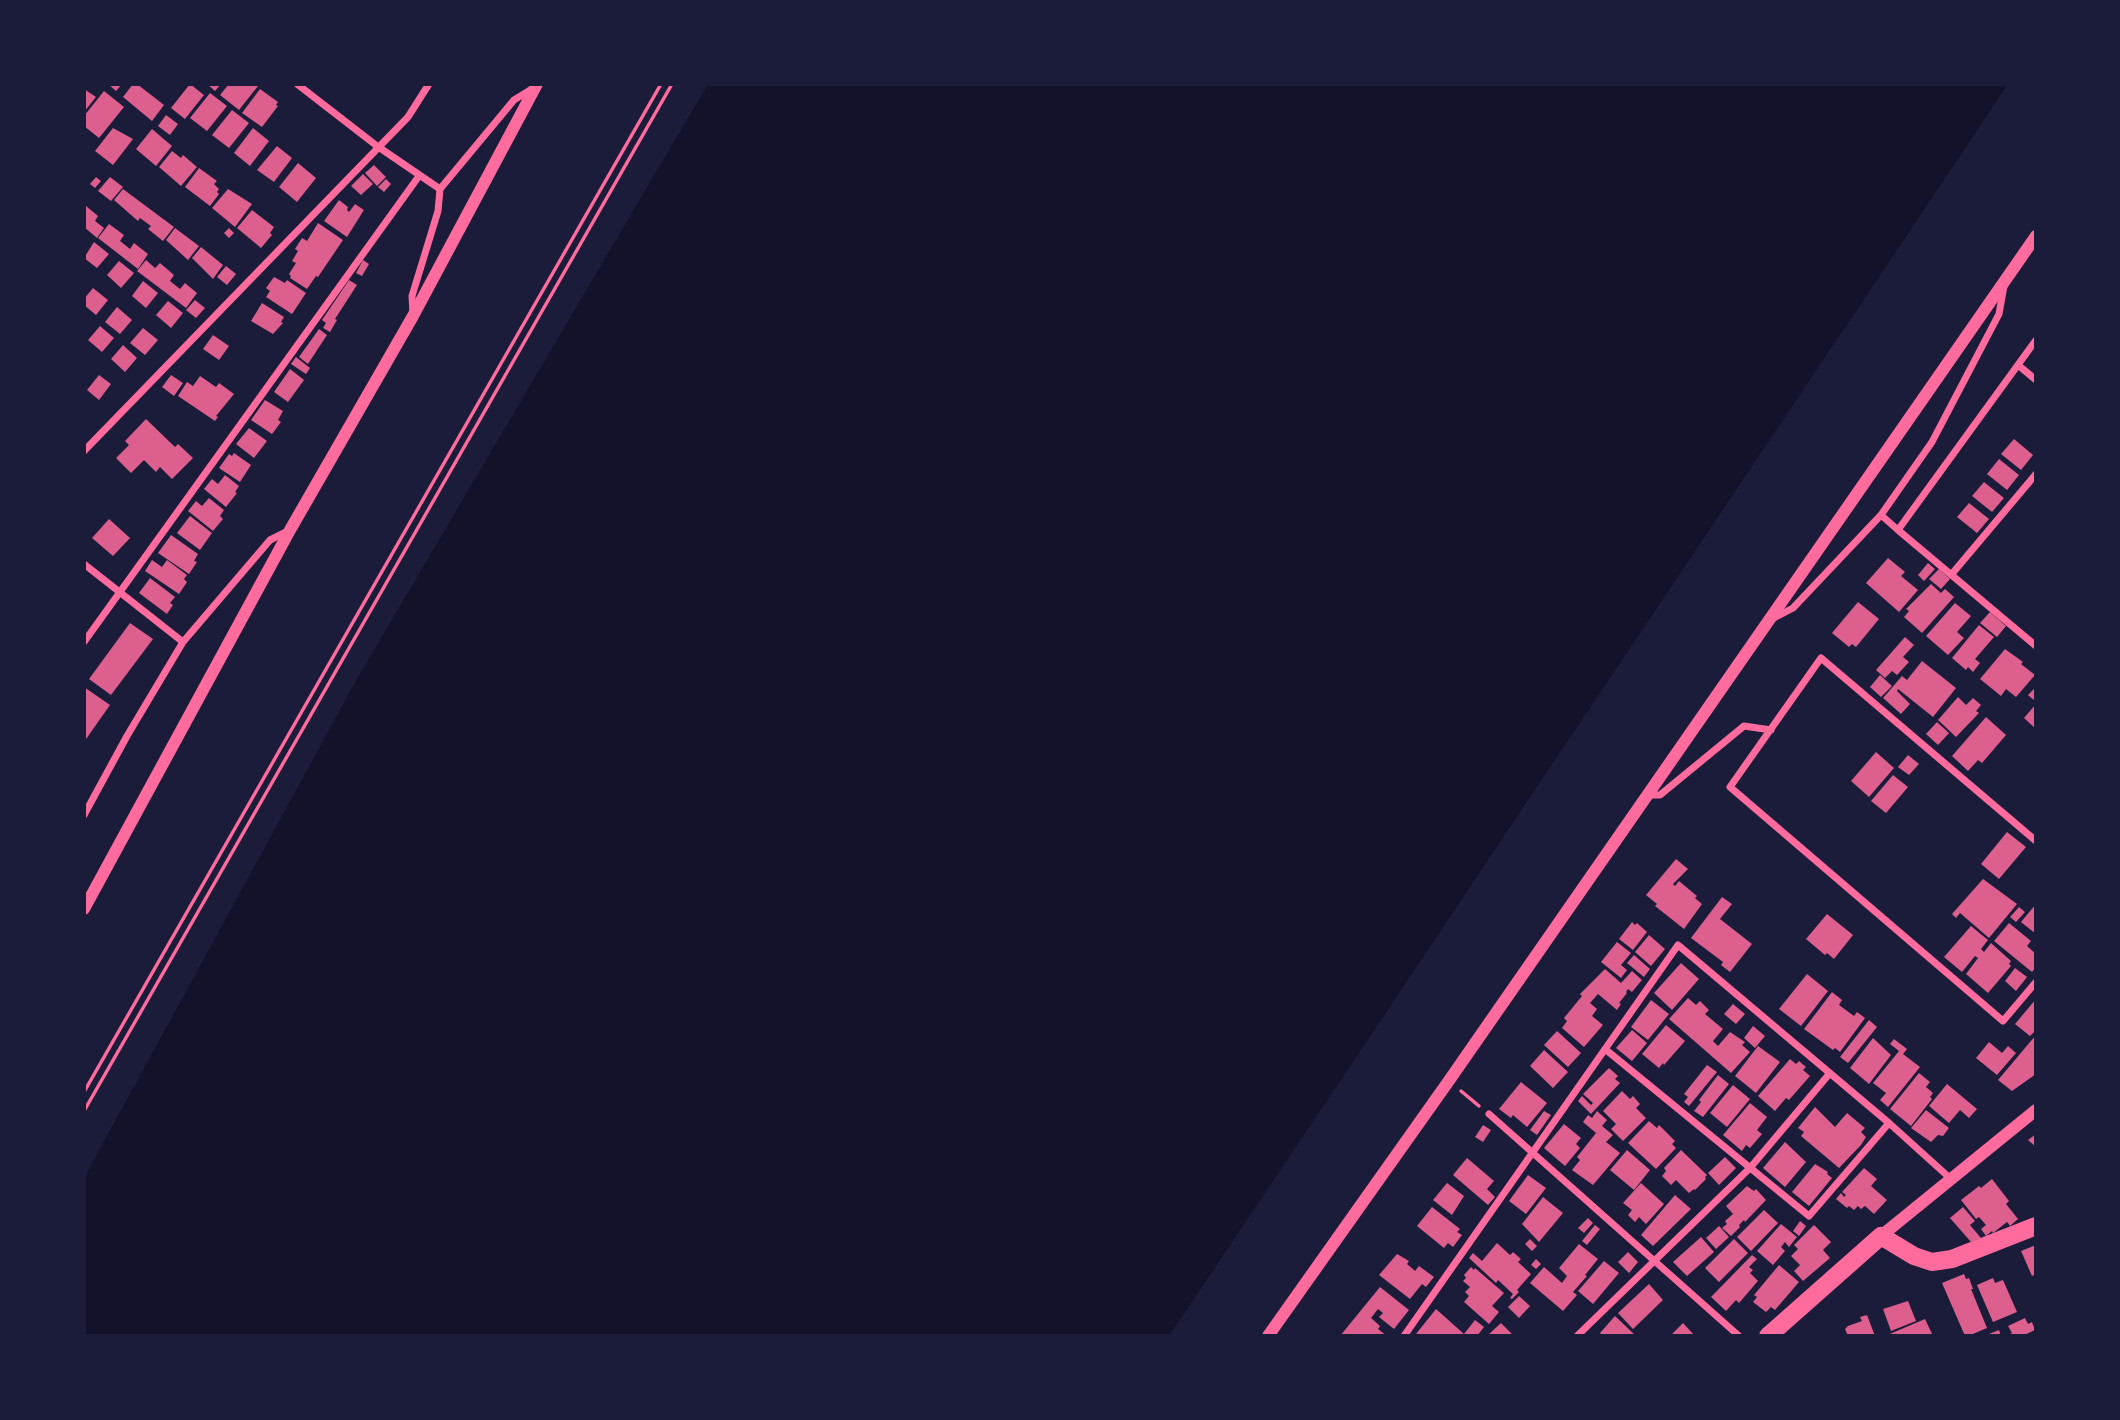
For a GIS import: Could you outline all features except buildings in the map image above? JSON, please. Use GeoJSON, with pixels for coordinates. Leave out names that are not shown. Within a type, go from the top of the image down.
{"type":"FeatureCollection","features":[{"type":"Feature","properties":{"kind":"main road"},"geometry":{"type":"LineString","coordinates":[[1768,1336],[1881,1236],[1914,1256],[1932,1262],[1952,1259],[2036,1226]]}},
{"type":"Feature","properties":{"kind":"street"},"geometry":{"type":"LineString","coordinates":[[297,84],[377,146],[440,189]]}},
{"type":"Feature","properties":{"kind":"street"},"geometry":{"type":"LineString","coordinates":[[84,451],[408,117],[429,84]]}},
{"type":"Feature","properties":{"kind":"street"},"geometry":{"type":"LineString","coordinates":[[413,316],[412,296],[438,211],[440,189],[514,100],[536,85]]}},
{"type":"Feature","properties":{"kind":"street"},"geometry":{"type":"LineString","coordinates":[[84,909],[290,530],[413,316],[536,85]]}},
{"type":"Feature","properties":{"kind":"street"},"geometry":{"type":"LineString","coordinates":[[84,642],[419,176]]}},
{"type":"Feature","properties":{"kind":"street"},"geometry":{"type":"LineString","coordinates":[[1268,1336],[1448,1082],[2036,236]]}},
{"type":"Feature","properties":{"kind":"street"},"geometry":{"type":"LineString","coordinates":[[1767,621],[1793,608],[1881,515],[1932,442],[1999,314],[2003,283]]}},
{"type":"Feature","properties":{"kind":"street"},"geometry":{"type":"LineString","coordinates":[[1898,530],[2036,340]]}},
{"type":"Feature","properties":{"kind":"street"},"geometry":{"type":"LineString","coordinates":[[2018,365],[2036,380]]}},
{"type":"Feature","properties":{"kind":"street"},"geometry":{"type":"LineString","coordinates":[[1951,575],[2036,474]]}},
{"type":"Feature","properties":{"kind":"street"},"geometry":{"type":"LineString","coordinates":[[1881,515],[2036,646]]}},
{"type":"Feature","properties":{"kind":"street"},"geometry":{"type":"LineString","coordinates":[[84,815],[183,642],[270,540],[290,530]]}},
{"type":"Feature","properties":{"kind":"street"},"geometry":{"type":"LineString","coordinates":[[84,564],[183,642]]}},
{"type":"Feature","properties":{"kind":"street"},"geometry":{"type":"LineString","coordinates":[[2036,841],[1821,658],[1730,787],[2003,1021],[2036,982]]}},
{"type":"Feature","properties":{"kind":"street"},"geometry":{"type":"LineString","coordinates":[[1645,795],[1660,795],[1744,726],[1770,730]]}},
{"type":"Feature","properties":{"kind":"street"},"geometry":{"type":"LineString","coordinates":[[1404,1336],[1678,944],[1951,1179]]}},
{"type":"Feature","properties":{"kind":"street"},"geometry":{"type":"LineString","coordinates":[[1605,1049],[1809,1216],[1889,1123]]}},
{"type":"Feature","properties":{"kind":"street"},"geometry":{"type":"LineString","coordinates":[[1577,1336],[1750,1168],[1830,1073]]}},
{"type":"Feature","properties":{"kind":"street"},"geometry":{"type":"LineString","coordinates":[[1881,1236],[2036,1110]]}},
{"type":"Feature","properties":{"kind":"street"},"geometry":{"type":"LineString","coordinates":[[1489,1114],[1739,1336]]}},
{"type":"Feature","properties":{"kind":"path"},"geometry":{"type":"LineString","coordinates":[[84,1092],[661,84]]}},
{"type":"Feature","properties":{"kind":"path"},"geometry":{"type":"LineString","coordinates":[[84,1111],[672,84]]}},
{"type":"Feature","properties":{"kind":"path"},"geometry":{"type":"LineString","coordinates":[[1448,1082],[1489,1114]]}},
{"type":"Feature","properties":{"kind":"shaded area"},"geometry":{"type":"Polygon","coordinates":[[[708,84],[2008,84],[1169,1336],[84,1336],[84,1178],[357,679],[708,84]]]}}]}
